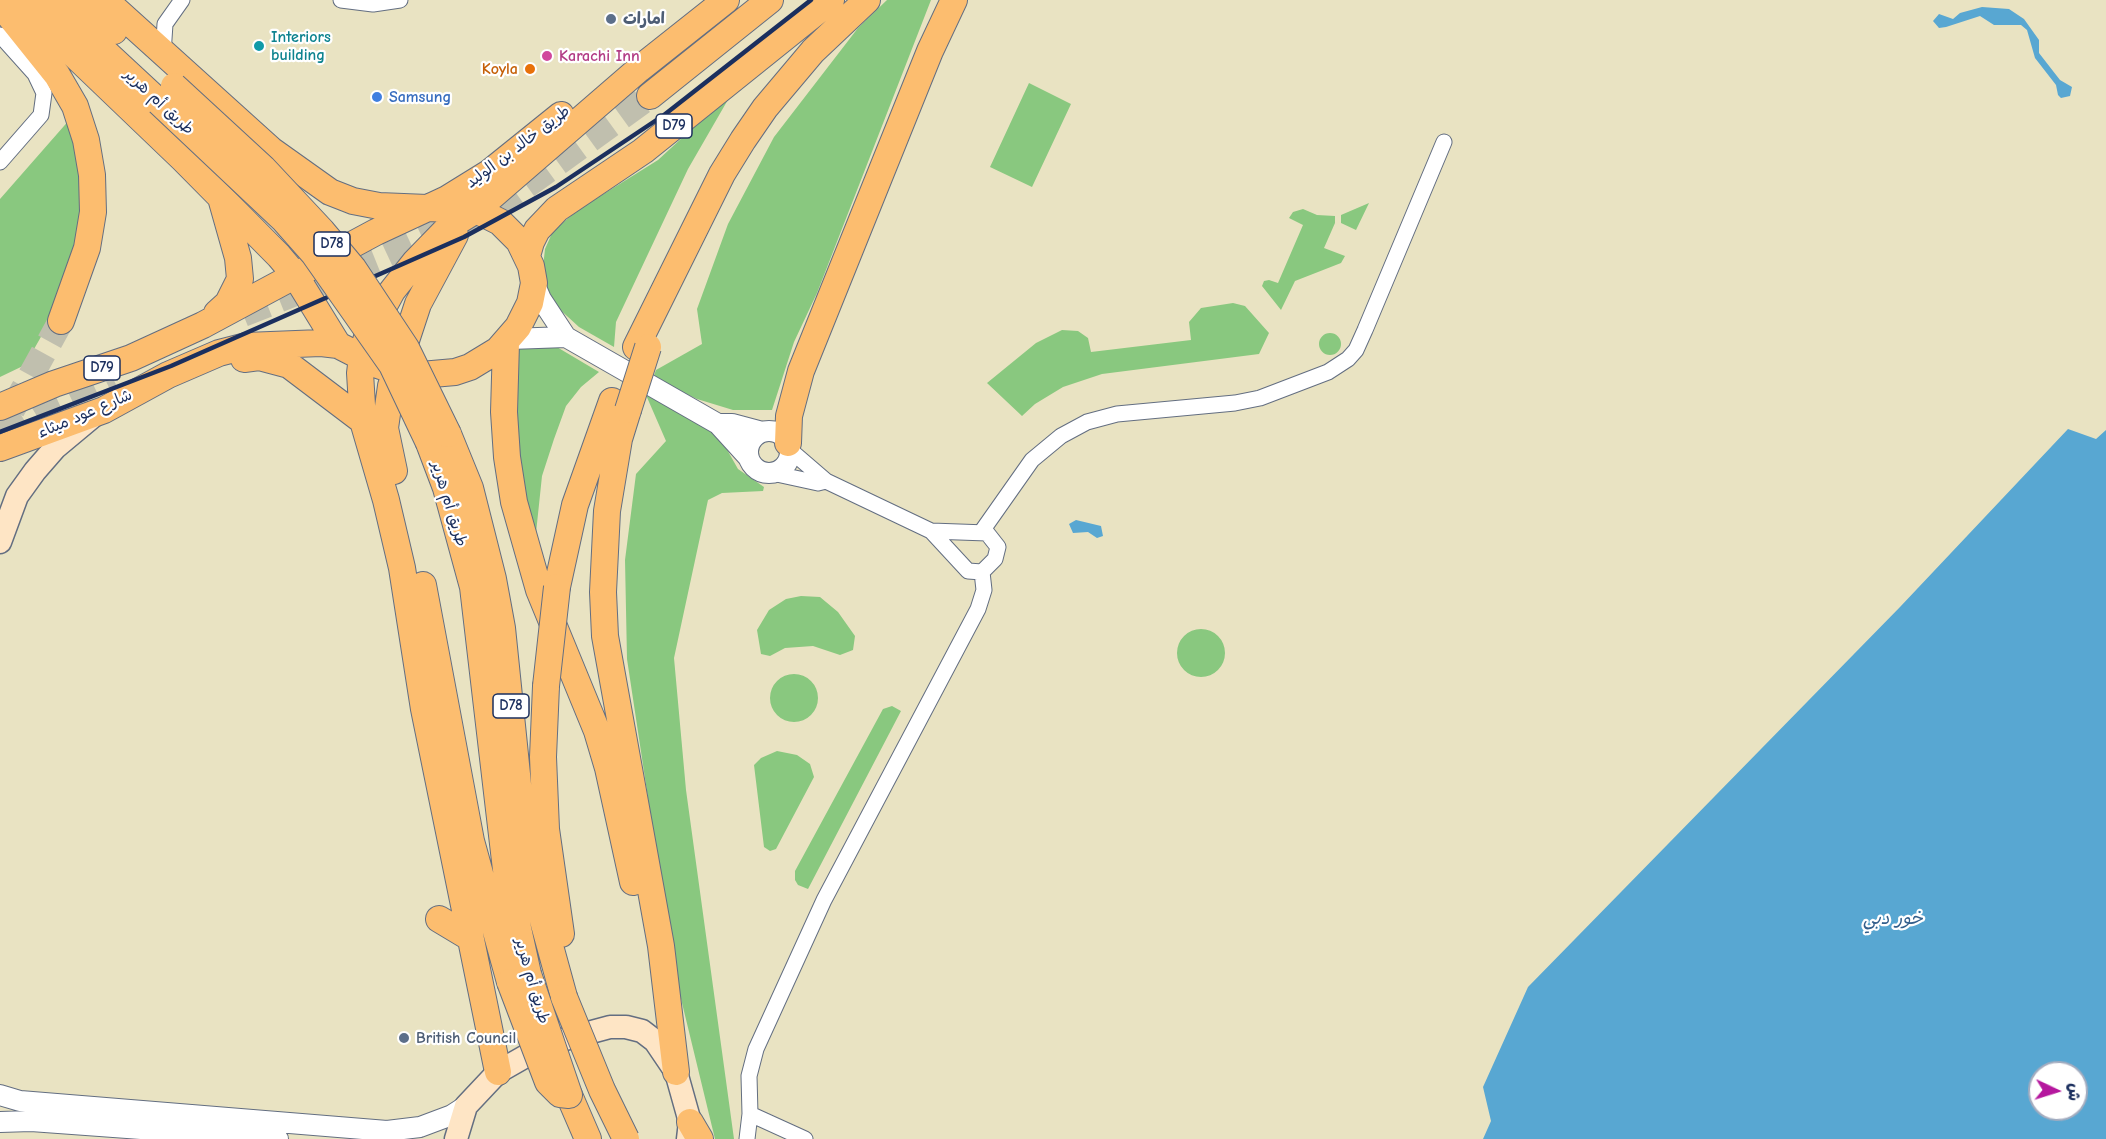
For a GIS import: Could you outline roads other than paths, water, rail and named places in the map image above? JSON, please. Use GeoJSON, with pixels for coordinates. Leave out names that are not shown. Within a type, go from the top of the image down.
{"type":"FeatureCollection","features":[{"type":"Feature","properties":{"kind":"main road"},"geometry":{"type":"LineString","coordinates":[[17,0],[221,197],[295,275],[338,345]]}},
{"type":"Feature","properties":{"kind":"main road","name":"طريق أم هرير"},"geometry":{"type":"LineString","coordinates":[[49,0],[167,94]]}},
{"type":"Feature","properties":{"kind":"main road","name":"طريق أم هرير"},"geometry":{"type":"LineString","coordinates":[[81,0],[314,254],[392,366],[470,488],[494,579],[503,639],[522,823],[530,873],[561,989],[602,1090],[626,1139]]}},
{"type":"Feature","properties":{"kind":"main road"},"geometry":{"type":"LineString","coordinates":[[105,0],[271,150],[330,192],[352,201],[379,207],[472,212],[500,222],[510,231],[527,256],[534,283]]}},
{"type":"Feature","properties":{"kind":"main road","name":"طريق خالد بن الوليد"},"geometry":{"type":"LineString","coordinates":[[203,325],[489,173],[581,99],[612,79],[639,69],[726,0]]}},
{"type":"Feature","properties":{"kind":"main road"},"geometry":{"type":"LineString","coordinates":[[650,96],[770,0]]}},
{"type":"Feature","properties":{"kind":"main road","name":"D79"},"geometry":{"type":"LineString","coordinates":[[527,256],[537,230],[557,209],[643,151],[831,0]]}},
{"type":"Feature","properties":{"kind":"main road"},"geometry":{"type":"LineString","coordinates":[[561,989],[563,950],[549,865],[544,805],[546,686],[557,587],[575,505],[620,405],[669,282],[723,174],[765,108],[813,51],[867,0]]}},
{"type":"Feature","properties":{"kind":"main road"},"geometry":{"type":"LineString","coordinates":[[813,51],[836,44],[887,0]]}},
{"type":"Feature","properties":{"kind":"main road"},"geometry":{"type":"LineString","coordinates":[[789,446],[789,416],[801,371],[930,51],[954,0]]}},
{"type":"Feature","properties":{"kind":"main road"},"geometry":{"type":"LineString","coordinates":[[0,4],[57,75],[75,106],[86,140],[92,175],[93,212],[87,248],[61,321]]}},
{"type":"Feature","properties":{"kind":"main road"},"geometry":{"type":"LineString","coordinates":[[498,1072],[424,709],[402,568],[386,500],[363,421],[360,373],[362,357],[371,329],[392,291],[415,262],[450,226],[472,212],[639,69]]}},
{"type":"Feature","properties":{"kind":"main road"},"geometry":{"type":"LineString","coordinates":[[203,325],[228,303],[240,279],[238,258],[221,197]]}},
{"type":"Feature","properties":{"kind":"main road"},"geometry":{"type":"LineString","coordinates":[[472,212],[432,273],[414,315],[395,371],[387,412],[387,444],[418,556],[471,841],[519,978],[548,1082],[560,1094],[569,1095],[588,1139]]}},
{"type":"Feature","properties":{"kind":"main road","name":"D79"},"geometry":{"type":"LineString","coordinates":[[168,375],[219,353],[246,346],[286,342],[338,345],[395,371],[422,375],[454,372],[484,360],[508,341],[525,315],[534,283]]}},
{"type":"Feature","properties":{"kind":"main road","name":"شارع عود ميثاء"},"geometry":{"type":"LineString","coordinates":[[0,407],[54,384],[131,358],[203,325]]}},
{"type":"Feature","properties":{"kind":"main road"},"geometry":{"type":"LineString","coordinates":[[508,341],[504,402],[507,457],[524,546],[539,590],[597,731],[608,768],[640,917],[647,934],[661,946]]}},
{"type":"Feature","properties":{"kind":"main road"},"geometry":{"type":"LineString","coordinates":[[168,375],[195,374],[244,359],[275,359],[303,373],[363,421]]}},
{"type":"Feature","properties":{"kind":"main road","name":"شارع عود ميثاء"},"geometry":{"type":"LineString","coordinates":[[0,448],[104,410],[168,375]]}},
{"type":"Feature","properties":{"kind":"main road"},"geometry":{"type":"LineString","coordinates":[[620,405],[619,440],[607,511],[604,614],[610,674],[632,778],[661,946],[676,1072],[692,1133]]}},
{"type":"Feature","properties":{"kind":"main road"},"geometry":{"type":"LineString","coordinates":[[0,542],[17,496],[35,471],[78,427],[104,410]]}},
{"type":"Feature","properties":{"kind":"main road","name":"طريق أم هرير"},"geometry":{"type":"LineString","coordinates":[[439,438],[473,587],[519,978]]}},
{"type":"Feature","properties":{"kind":"main road"},"geometry":{"type":"LineString","coordinates":[[439,920],[469,937]]}},
{"type":"Feature","properties":{"kind":"main road"},"geometry":{"type":"LineString","coordinates":[[456,1139],[466,1106],[498,1072],[547,1044],[610,1027],[626,1027],[642,1031],[655,1041],[676,1072]]}},
{"type":"Feature","properties":{"kind":"street"},"geometry":{"type":"LineString","coordinates":[[163,54],[165,24],[182,0]]}},
{"type":"Feature","properties":{"kind":"street"},"geometry":{"type":"LineString","coordinates":[[341,0],[373,4],[400,0]]}},
{"type":"Feature","properties":{"kind":"street"},"geometry":{"type":"LineString","coordinates":[[0,35],[35,74],[45,93],[41,115],[0,162]]}},
{"type":"Feature","properties":{"kind":"street"},"geometry":{"type":"LineString","coordinates":[[982,531],[1032,460],[1060,436],[1087,422],[1117,414],[1235,404],[1260,398],[1328,372],[1348,359],[1356,350],[1444,142]]}},
{"type":"Feature","properties":{"kind":"street"},"geometry":{"type":"LineString","coordinates":[[534,283],[541,299],[566,337],[718,424],[757,470],[818,483],[826,482]]}},
{"type":"Feature","properties":{"kind":"street"},"geometry":{"type":"LineString","coordinates":[[508,341],[566,337]]}},
{"type":"Feature","properties":{"kind":"street"},"geometry":{"type":"LineString","coordinates":[[718,424],[732,424],[762,432],[774,431],[826,482],[931,531],[968,571],[982,572],[993,565],[998,553],[995,541],[982,531],[931,531]]}},
{"type":"Feature","properties":{"kind":"street"},"geometry":{"type":"LineString","coordinates":[[748,457],[751,442],[762,432]]}},
{"type":"Feature","properties":{"kind":"street"},"geometry":{"type":"LineString","coordinates":[[772,473],[786,466],[789,446]]}},
{"type":"Feature","properties":{"kind":"street"},"geometry":{"type":"LineString","coordinates":[[747,1139],[750,1114],[749,1076],[756,1049],[824,900],[978,609],[984,590],[982,572]]}},
{"type":"Feature","properties":{"kind":"street"},"geometry":{"type":"LineString","coordinates":[[0,1095],[20,1101],[387,1131],[420,1126],[452,1115],[466,1106]]}},
{"type":"Feature","properties":{"kind":"street"},"geometry":{"type":"LineString","coordinates":[[0,1102],[9,1104],[20,1101]]}},
{"type":"Feature","properties":{"kind":"street"},"geometry":{"type":"LineString","coordinates":[[750,1114],[805,1139]]}},
{"type":"Feature","properties":{"kind":"street"},"geometry":{"type":"LineString","coordinates":[[5,1120],[278,1139]]}},
{"type":"Feature","properties":{"kind":"water"},"geometry":{"type":"Polygon","coordinates":[[[1982,7],[2009,9],[2024,19],[2039,40],[2039,53],[2060,80],[2072,87],[2070,96],[2061,98],[2058,95],[2056,85],[2035,58],[2027,30],[2021,25],[1994,25],[1980,16],[1939,28],[1933,21],[1939,14],[1953,19],[1960,13],[1982,7]]]}},
{"type":"Feature","properties":{"kind":"water","name":"خور دبي"},"geometry":{"type":"Polygon","coordinates":[[[2068,429],[2096,439],[2106,430],[2106,1139],[1483,1139],[1491,1121],[1483,1087],[1528,987],[1900,607],[2068,429]]]}},
{"type":"Feature","properties":{"kind":"water"},"geometry":{"type":"Polygon","coordinates":[[[1076,520],[1101,526],[1103,536],[1097,538],[1088,532],[1073,533],[1069,524],[1076,520]]]}},
{"type":"Feature","properties":{"kind":"tunnel"},"geometry":{"type":"LineString","coordinates":[[243,314],[385,257],[505,201],[650,96]]}},
{"type":"Feature","properties":{"kind":"tunnel"},"geometry":{"type":"LineString","coordinates":[[12,410],[61,321]]}},
{"type":"Feature","properties":{"kind":"tunnel"},"geometry":{"type":"LineString","coordinates":[[1,432],[45,405],[111,374]]}},
{"type":"Feature","properties":{"kind":"railway"},"geometry":{"type":"LineString","coordinates":[[0,432],[171,366],[464,237],[556,187],[664,115],[811,0]]}},
{"type":"Feature","properties":{"kind":"place","name":"امارات"},"geometry":{"type":"Point","coordinates":[611,19]}},
{"type":"Feature","properties":{"kind":"place","name":"Interiors building"},"geometry":{"type":"Point","coordinates":[259,46]}},
{"type":"Feature","properties":{"kind":"place","name":"Karachi Inn"},"geometry":{"type":"Point","coordinates":[547,56]}},
{"type":"Feature","properties":{"kind":"place","name":"Koyla"},"geometry":{"type":"Point","coordinates":[530,69]}},
{"type":"Feature","properties":{"kind":"place","name":"Samsung"},"geometry":{"type":"Point","coordinates":[377,97]}},
{"type":"Feature","properties":{"kind":"place","name":"British Council"},"geometry":{"type":"Point","coordinates":[404,1038]}}]}
